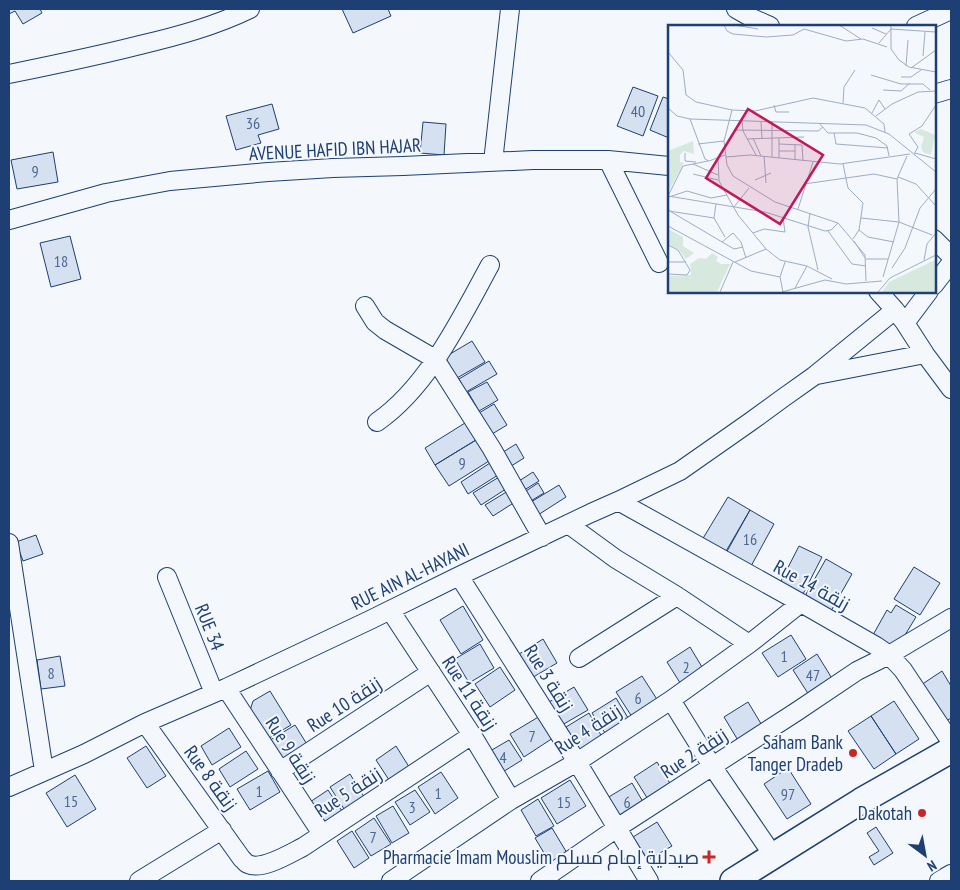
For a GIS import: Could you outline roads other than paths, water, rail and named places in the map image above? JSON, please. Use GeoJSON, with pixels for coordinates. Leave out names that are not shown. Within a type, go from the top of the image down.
{"type":"FeatureCollection","features":[{"type":"Feature","properties":{"kind":"main road"},"geometry":{"type":"LineString","coordinates":[[732,881],[861,801],[951,750]]}},
{"type":"Feature","properties":{"kind":"street"},"geometry":{"type":"LineString","coordinates":[[9,74],[60,64],[202,29],[250,9]]}},
{"type":"Feature","properties":{"kind":"street"},"geometry":{"type":"LineString","coordinates":[[493,162],[510,9]]}},
{"type":"Feature","properties":{"kind":"street"},"geometry":{"type":"LineString","coordinates":[[736,9],[768,25]]}},
{"type":"Feature","properties":{"kind":"street"},"geometry":{"type":"LineString","coordinates":[[918,25],[951,10]]}},
{"type":"Feature","properties":{"kind":"street"},"geometry":{"type":"LineString","coordinates":[[935,94],[951,89]]}},
{"type":"Feature","properties":{"kind":"street","name":"AVENUE HAFID IBN HAJAR"},"geometry":{"type":"LineString","coordinates":[[9,220],[106,193],[170,181],[333,168],[533,160],[608,160],[668,166]]}},
{"type":"Feature","properties":{"kind":"street"},"geometry":{"type":"LineString","coordinates":[[608,160],[659,263]]}},
{"type":"Feature","properties":{"kind":"street"},"geometry":{"type":"LineString","coordinates":[[935,240],[951,256]]}},
{"type":"Feature","properties":{"kind":"street"},"geometry":{"type":"LineString","coordinates":[[935,284],[951,263]]}},
{"type":"Feature","properties":{"kind":"street"},"geometry":{"type":"LineString","coordinates":[[377,422],[395,407],[426,374],[463,315],[490,265]]}},
{"type":"Feature","properties":{"kind":"street"},"geometry":{"type":"LineString","coordinates":[[879,292],[900,316],[951,389]]}},
{"type":"Feature","properties":{"kind":"street","name":"RUE AIN AL-HAYANI"},"geometry":{"type":"LineString","coordinates":[[9,787],[84,754],[145,723],[220,691],[680,471],[900,316],[927,292]]}},
{"type":"Feature","properties":{"kind":"street"},"geometry":{"type":"LineString","coordinates":[[365,306],[375,322],[385,330],[435,359],[492,449],[542,537]]}},
{"type":"Feature","properties":{"kind":"street","name":"RUE AIN AL-HAYANI"},"geometry":{"type":"LineString","coordinates":[[814,376],[925,354]]}},
{"type":"Feature","properties":{"kind":"street","name":"Rue 14 زنقة"},"geometry":{"type":"LineString","coordinates":[[618,502],[801,603],[889,655],[903,670],[951,742]]}},
{"type":"Feature","properties":{"kind":"street"},"geometry":{"type":"LineString","coordinates":[[568,524],[616,559],[677,596],[749,644]]}},
{"type":"Feature","properties":{"kind":"street"},"geometry":{"type":"LineString","coordinates":[[9,543],[44,771]]}},
{"type":"Feature","properties":{"kind":"street","name":"Rue 3 زنقة"},"geometry":{"type":"LineString","coordinates":[[459,576],[577,762],[649,881]]}},
{"type":"Feature","properties":{"kind":"street","name":"RUE 34"},"geometry":{"type":"LineString","coordinates":[[167,577],[220,691]]}},
{"type":"Feature","properties":{"kind":"street"},"geometry":{"type":"LineString","coordinates":[[579,658],[677,596]]}},
{"type":"Feature","properties":{"kind":"street","name":"Rue 4 زنقة"},"geometry":{"type":"LineString","coordinates":[[391,881],[511,800],[577,762],[671,700],[749,644],[801,603]]}},
{"type":"Feature","properties":{"kind":"street","name":"Rue 11 زنقة"},"geometry":{"type":"LineString","coordinates":[[390,610],[472,735],[511,800]]}},
{"type":"Feature","properties":{"kind":"street","name":"Rue 2 زنقة"},"geometry":{"type":"LineString","coordinates":[[540,881],[617,828],[857,671],[889,655],[951,618]]}},
{"type":"Feature","properties":{"kind":"street","name":"Rue 10 زنقة"},"geometry":{"type":"LineString","coordinates":[[280,771],[431,672]]}},
{"type":"Feature","properties":{"kind":"street","name":"Rue 9 زنقة"},"geometry":{"type":"LineString","coordinates":[[220,691],[280,771],[322,834]]}},
{"type":"Feature","properties":{"kind":"street"},"geometry":{"type":"LineString","coordinates":[[671,700],[712,766],[766,846]]}},
{"type":"Feature","properties":{"kind":"street","name":"Rue 8 زنقة"},"geometry":{"type":"LineString","coordinates":[[145,723],[242,859]]}},
{"type":"Feature","properties":{"kind":"street","name":"Rue 5 زنقة"},"geometry":{"type":"LineString","coordinates":[[242,859],[252,865],[269,863],[303,847],[472,735]]}},
{"type":"Feature","properties":{"kind":"street"},"geometry":{"type":"LineString","coordinates":[[139,881],[222,830]]}},
{"type":"Feature","properties":{"kind":"street"},"geometry":{"type":"LineString","coordinates":[[939,881],[951,874]]}},
{"type":"Feature","properties":{"kind":"place","name":"Saham Bank Tanger Dradeb"},"geometry":{"type":"Point","coordinates":[853,753]}},
{"type":"Feature","properties":{"kind":"place","name":"Dakotah"},"geometry":{"type":"Point","coordinates":[922,813]}},
{"type":"Feature","properties":{"kind":"place","name":"Pharmacie Imam Mouslim صيدلية إمام مسلم"},"geometry":{"type":"Point","coordinates":[709,857]}}]}
